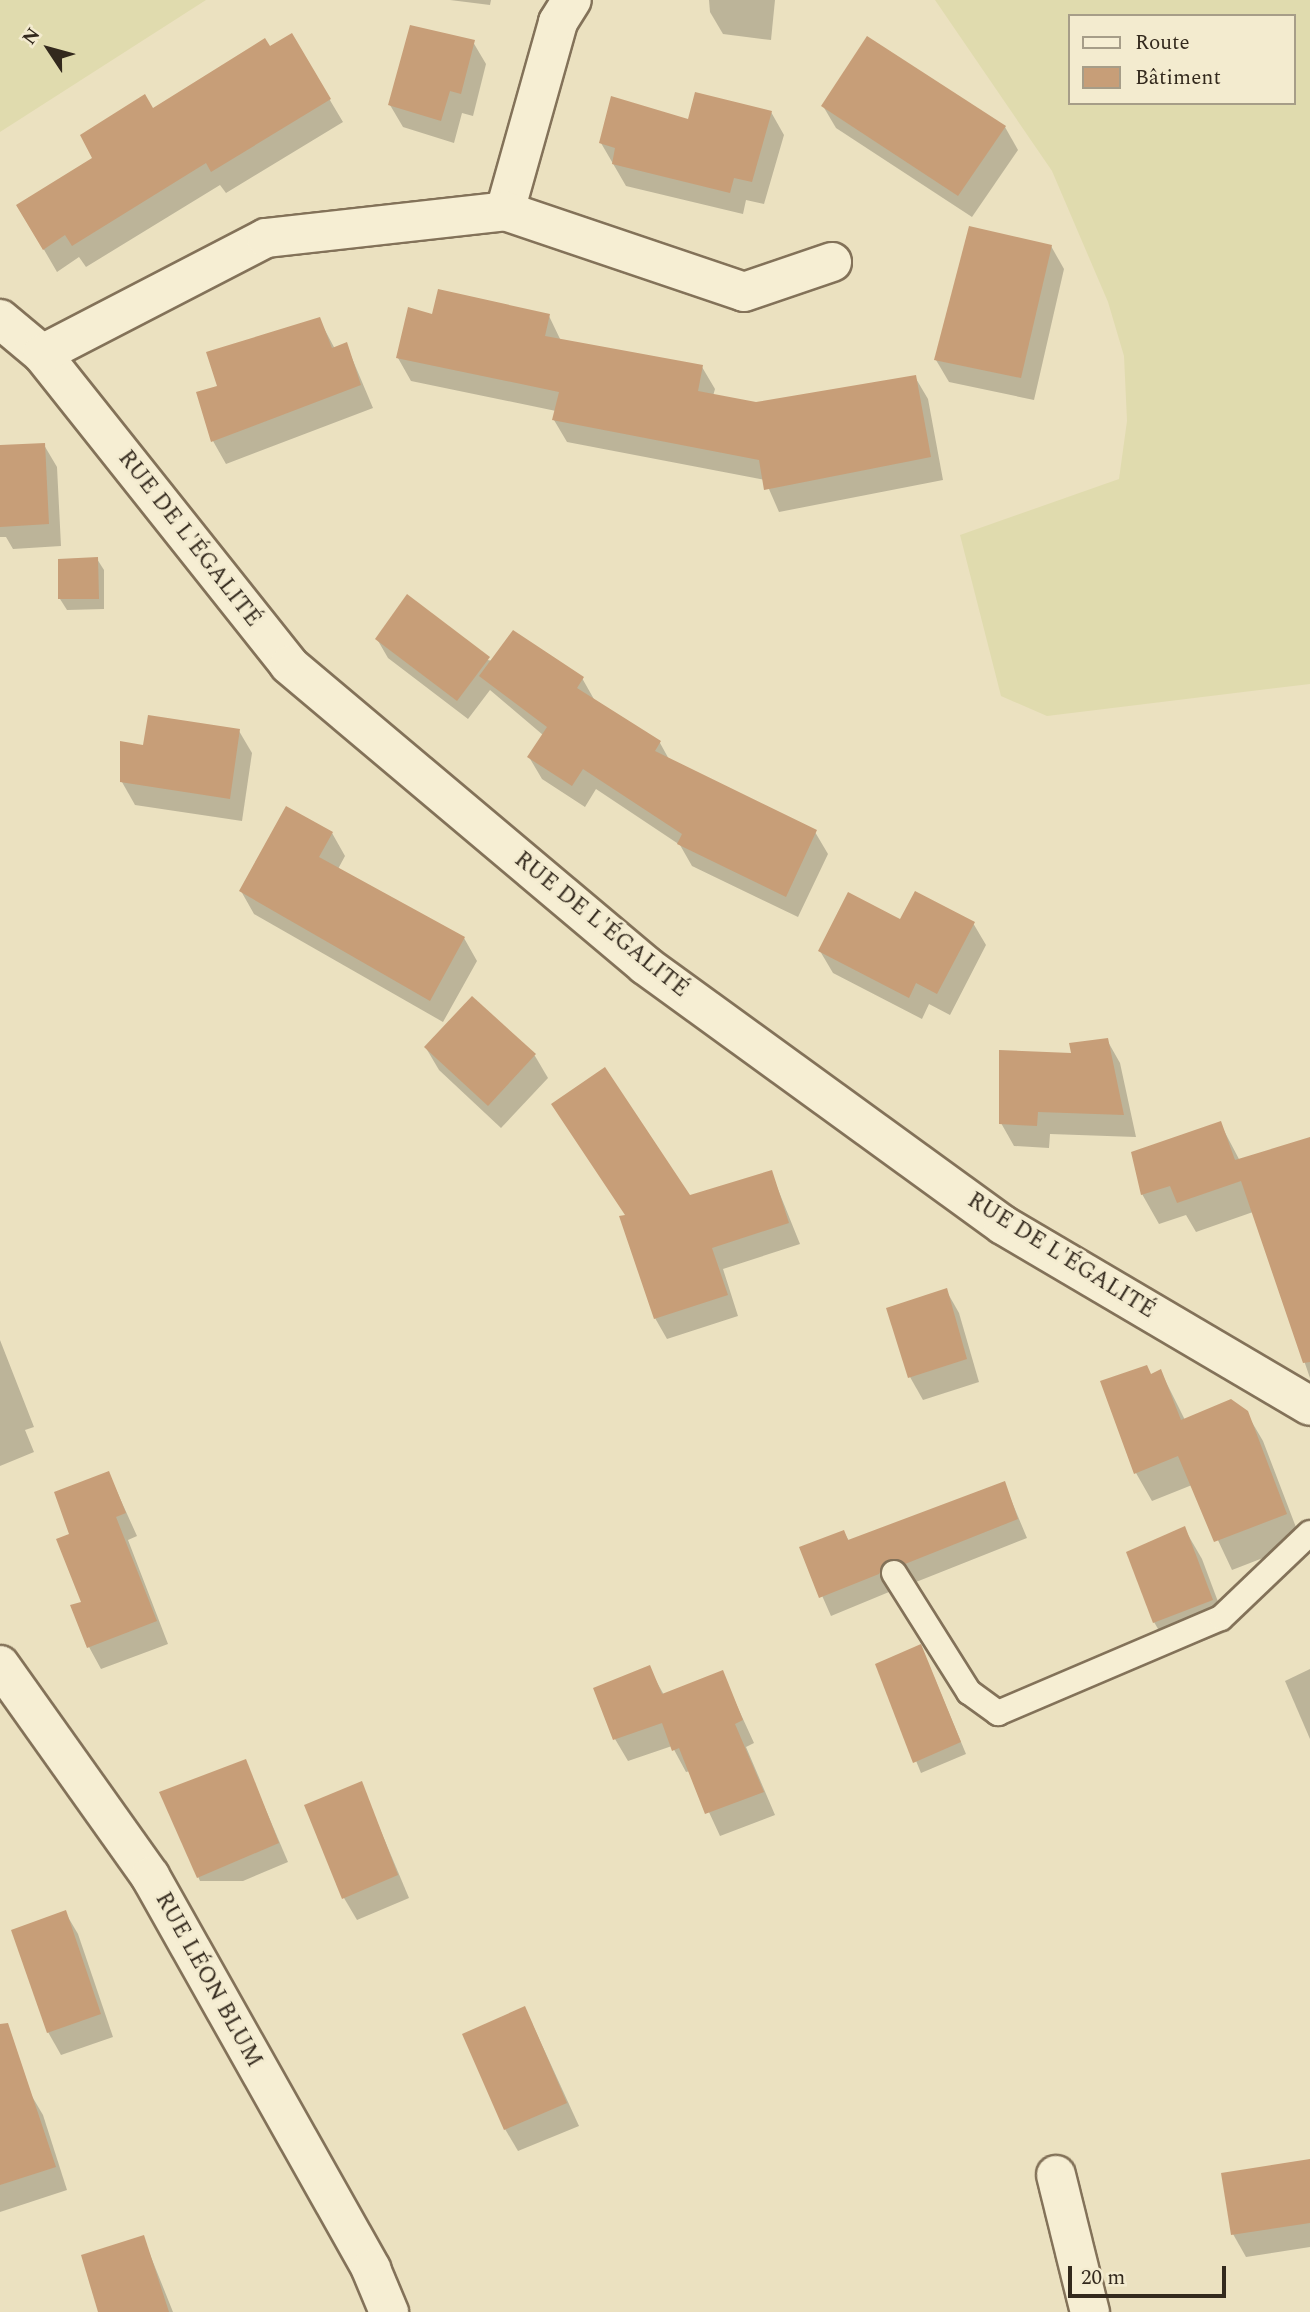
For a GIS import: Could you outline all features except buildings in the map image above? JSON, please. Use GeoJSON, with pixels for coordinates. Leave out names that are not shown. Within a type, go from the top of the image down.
{"type":"FeatureCollection","features":[{"type":"Feature","properties":{"kind":"street"},"geometry":{"type":"LineString","coordinates":[[505,211],[558,22],[572,0]]}},
{"type":"Feature","properties":{"kind":"street"},"geometry":{"type":"LineString","coordinates":[[42,354],[266,238],[505,211],[744,292],[832,262]]}},
{"type":"Feature","properties":{"kind":"street","name":"RUE DE L'ÉGALITÉ"},"geometry":{"type":"LineString","coordinates":[[0,320],[42,354],[289,665],[645,965],[1003,1226],[1310,1406]]}},
{"type":"Feature","properties":{"kind":"street","name":"RUE LÉON BLUM"},"geometry":{"type":"LineString","coordinates":[[0,1665],[150,1876],[371,2269],[389,2312]]}},
{"type":"Feature","properties":{"kind":"street"},"geometry":{"type":"LineString","coordinates":[[1056,2175],[1090,2312]]}},
{"type":"Feature","properties":{"kind":"lane"},"geometry":{"type":"LineString","coordinates":[[894,1573],[969,1692],[998,1713],[1221,1618],[1310,1533]]}},
{"type":"Feature","properties":{"kind":"shaded area"},"geometry":{"type":"Polygon","coordinates":[[[0,0],[206,0],[0,132],[0,0]]]}},
{"type":"Feature","properties":{"kind":"shaded area"},"geometry":{"type":"Polygon","coordinates":[[[935,0],[1310,0],[1310,684],[1047,716],[1001,696],[960,535],[1119,479],[1127,421],[1124,356],[1108,302],[1052,171],[935,0]]]}}]}
